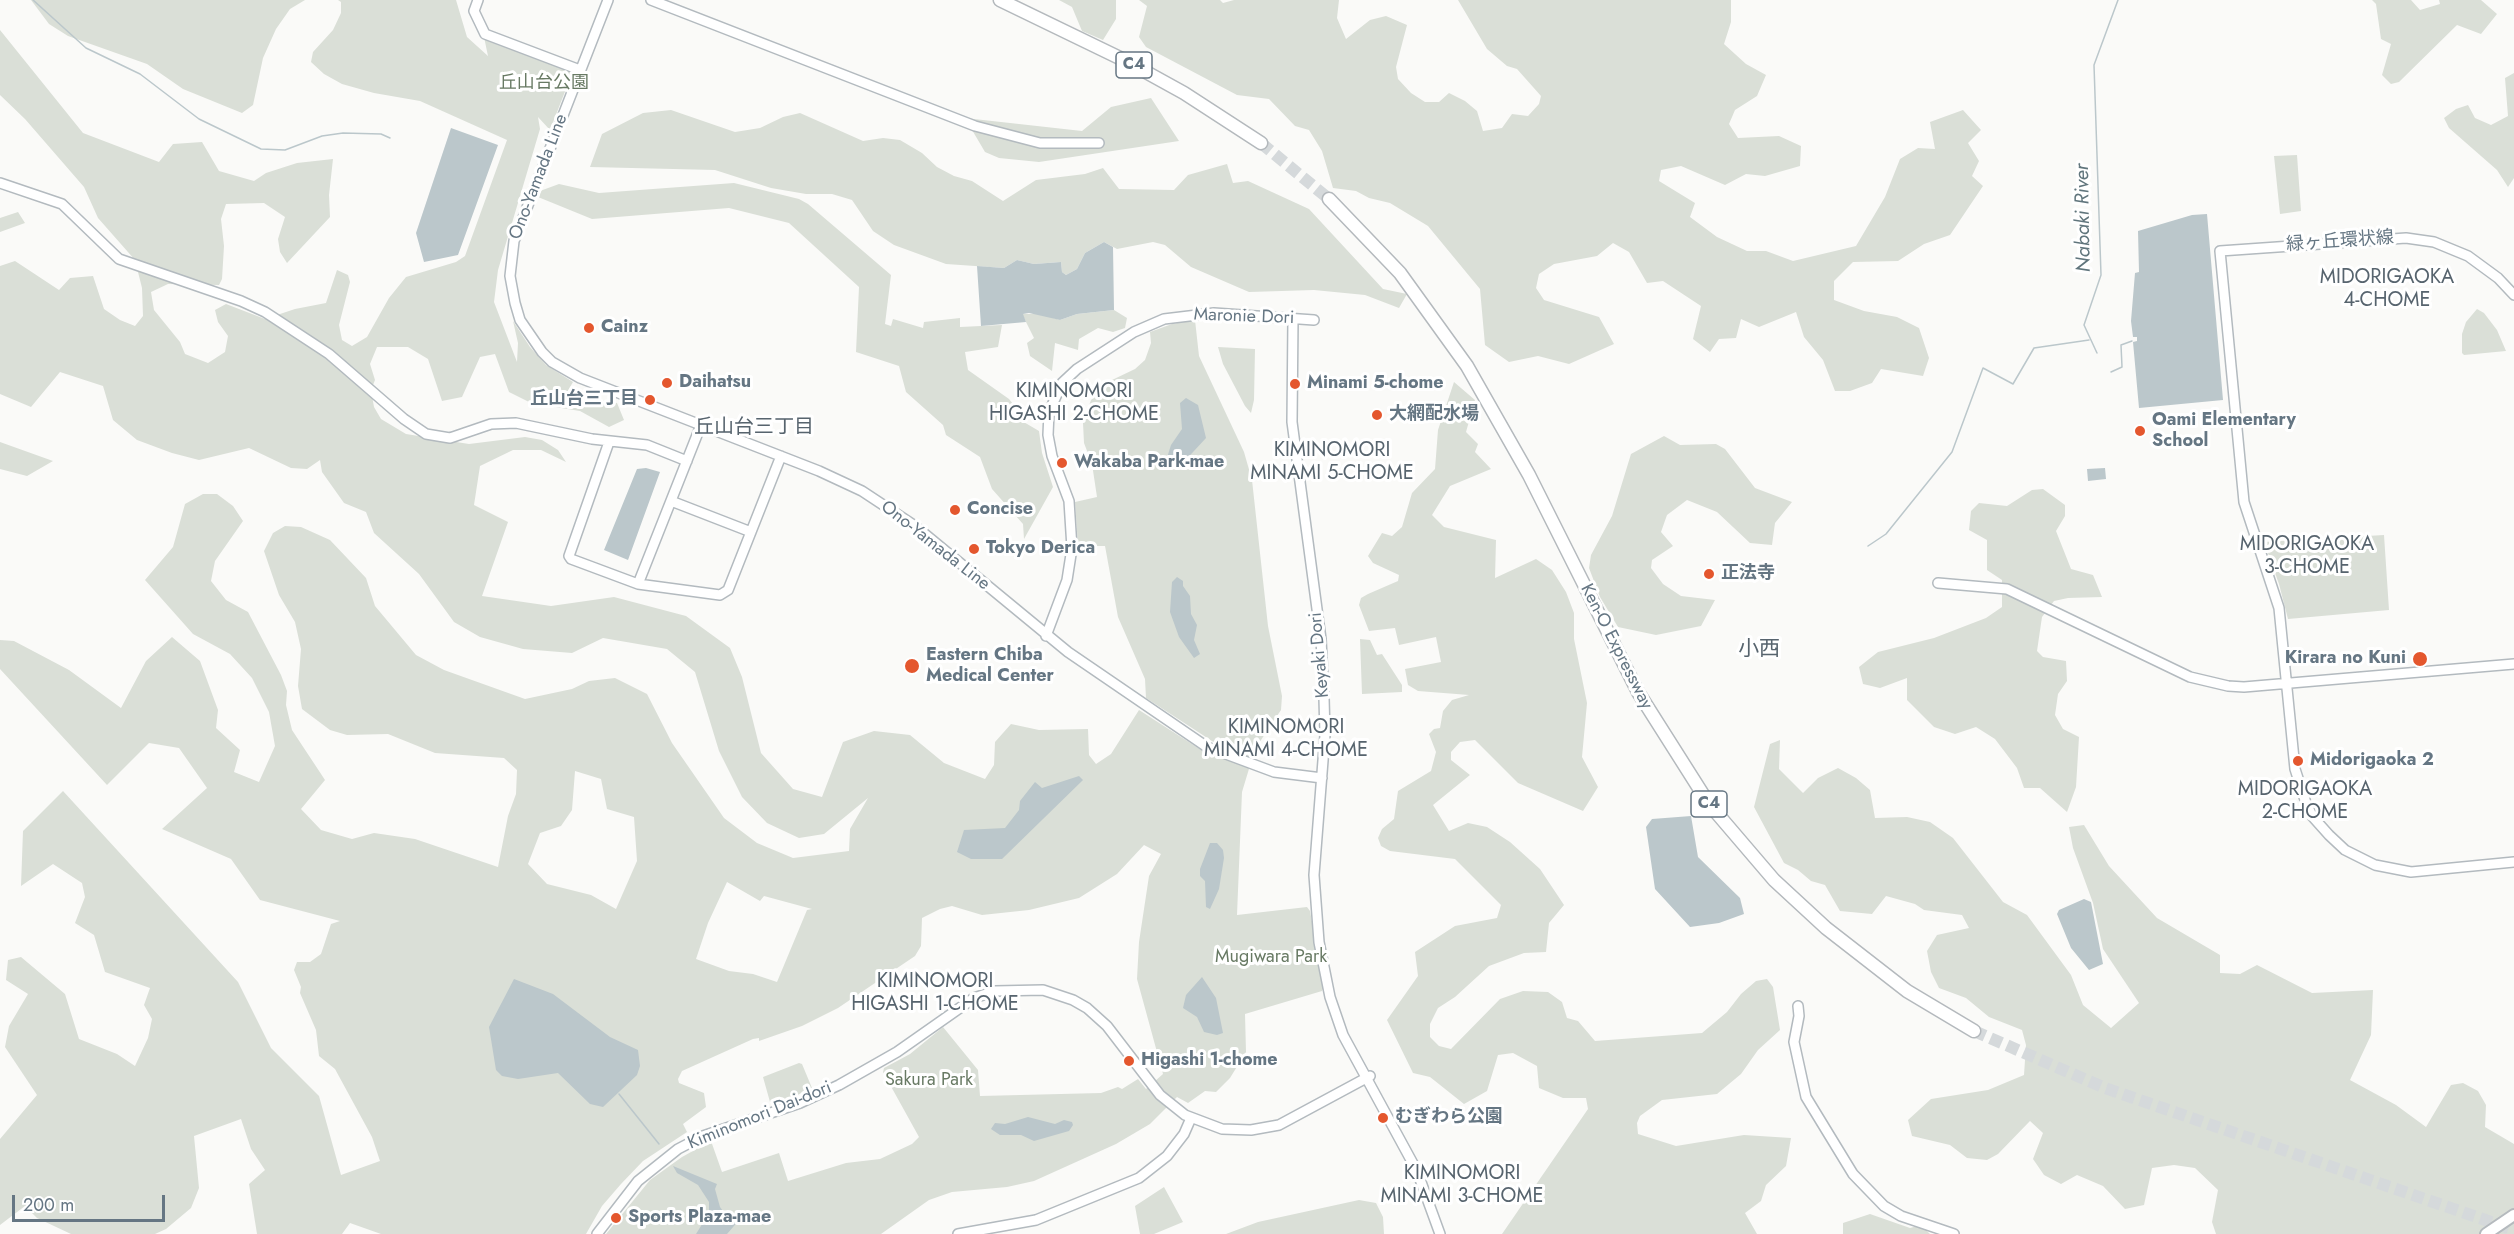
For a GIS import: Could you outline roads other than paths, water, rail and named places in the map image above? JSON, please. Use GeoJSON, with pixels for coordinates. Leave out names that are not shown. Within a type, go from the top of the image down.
{"type":"FeatureCollection","features":[{"type":"Feature","properties":{"kind":"highway","name":"C4"},"geometry":{"type":"LineString","coordinates":[[1000,0],[1126,61],[1184,93],[1261,142]]}},
{"type":"Feature","properties":{"kind":"highway","name":"Ken-O Expressway"},"geometry":{"type":"LineString","coordinates":[[1329,199],[1400,273],[1467,366],[1529,475],[1592,603],[1658,727],[1709,804],[1781,886],[1826,928],[1874,968],[1974,1031]]}},
{"type":"Feature","properties":{"kind":"main road"},"geometry":{"type":"LineString","coordinates":[[2486,1234],[2514,1215]]}},
{"type":"Feature","properties":{"kind":"street"},"geometry":{"type":"LineString","coordinates":[[478,0],[474,11],[485,34],[580,70]]}},
{"type":"Feature","properties":{"kind":"street","name":"Ono-Yamada Line"},"geometry":{"type":"LineString","coordinates":[[608,0],[514,241],[510,276],[520,320],[536,346],[567,372],[857,488],[894,511],[1046,636],[1112,684],[1207,747],[1274,772],[1322,778]]}},
{"type":"Feature","properties":{"kind":"street"},"geometry":{"type":"LineString","coordinates":[[651,0],[975,126],[1040,143],[1099,143]]}},
{"type":"Feature","properties":{"kind":"street"},"geometry":{"type":"LineString","coordinates":[[0,183],[62,204],[119,259],[242,301],[265,312],[329,354],[414,428],[426,434],[450,438],[478,427],[503,423],[609,442],[646,445],[687,461]]}},
{"type":"Feature","properties":{"kind":"street","name":"緑ヶ丘環状線"},"geometry":{"type":"LineString","coordinates":[[2288,683],[2282,624],[2276,595],[2244,502],[2220,251],[2388,237],[2434,242],[2468,256],[2498,278],[2514,295]]}},
{"type":"Feature","properties":{"kind":"street","name":"Maronie Dori"},"geometry":{"type":"LineString","coordinates":[[1046,636],[1066,580],[1072,548],[1069,501],[1052,456],[1048,435],[1049,412],[1062,383],[1077,369],[1134,332],[1164,319],[1214,313],[1314,320]]}},
{"type":"Feature","properties":{"kind":"street","name":"Keyaki Dori"},"geometry":{"type":"LineString","coordinates":[[1293,319],[1292,422],[1323,661],[1325,735],[1314,875],[1319,942],[1343,1035],[1368,1077]]}},
{"type":"Feature","properties":{"kind":"street"},"geometry":{"type":"LineString","coordinates":[[638,584],[701,425]]}},
{"type":"Feature","properties":{"kind":"street"},"geometry":{"type":"LineString","coordinates":[[609,442],[569,555],[571,558],[638,584],[726,594],[781,456]]}},
{"type":"Feature","properties":{"kind":"street"},"geometry":{"type":"LineString","coordinates":[[671,501],[751,532]]}},
{"type":"Feature","properties":{"kind":"street"},"geometry":{"type":"LineString","coordinates":[[1938,583],[2007,589],[2172,668],[2206,681],[2244,687],[2514,664]]}},
{"type":"Feature","properties":{"kind":"street"},"geometry":{"type":"LineString","coordinates":[[2288,683],[2297,781],[2312,816],[2345,850],[2375,865],[2411,872],[2514,862]]}},
{"type":"Feature","properties":{"kind":"street","name":"Kiminomori Dai-dori"},"geometry":{"type":"LineString","coordinates":[[599,1232],[638,1181],[678,1149],[703,1136],[800,1103],[839,1085],[897,1052],[974,998],[995,991],[1043,990],[1068,998],[1087,1008],[1107,1026],[1160,1095],[1191,1118],[1232,1130],[1273,1126],[1295,1117],[1368,1077]]}},
{"type":"Feature","properties":{"kind":"street"},"geometry":{"type":"LineString","coordinates":[[1798,1006],[1799,1016],[1794,1042],[1806,1097],[1853,1174],[1884,1206],[1901,1216],[1954,1234]]}},
{"type":"Feature","properties":{"kind":"street"},"geometry":{"type":"LineString","coordinates":[[1368,1077],[1417,1171],[1440,1234]]}},
{"type":"Feature","properties":{"kind":"street"},"geometry":{"type":"LineString","coordinates":[[1368,1077],[1431,1188],[1445,1234]]}},
{"type":"Feature","properties":{"kind":"street"},"geometry":{"type":"LineString","coordinates":[[958,1234],[1036,1220],[1139,1178],[1167,1156],[1184,1134],[1191,1118]]}},
{"type":"Feature","properties":{"kind":"waterway"},"geometry":{"type":"LineString","coordinates":[[33,0],[86,48],[140,74],[199,119],[261,149],[285,150],[322,136],[343,133],[381,134],[390,138]]}},
{"type":"Feature","properties":{"kind":"waterway","name":"Nabaki River"},"geometry":{"type":"LineString","coordinates":[[2097,353],[2084,325],[2101,275],[2094,65],[2118,0]]}},
{"type":"Feature","properties":{"kind":"waterway","name":"Nabaki River"},"geometry":{"type":"LineString","coordinates":[[1868,546],[1886,534],[1952,452],[1983,368],[2013,384],[2034,348],[2089,340]]}},
{"type":"Feature","properties":{"kind":"waterway"},"geometry":{"type":"LineString","coordinates":[[2111,372],[2122,367],[2121,345],[2132,341]]}},
{"type":"Feature","properties":{"kind":"waterway"},"geometry":{"type":"LineString","coordinates":[[619,1094],[659,1144]]}},
{"type":"Feature","properties":{"kind":"tunnel"},"geometry":{"type":"LineString","coordinates":[[1261,143],[1329,199]]}},
{"type":"Feature","properties":{"kind":"tunnel"},"geometry":{"type":"LineString","coordinates":[[1974,1031],[2105,1088],[2514,1230]]}},
{"type":"Feature","properties":{"kind":"place","name":"Cainz"},"geometry":{"type":"Point","coordinates":[589,328]}},
{"type":"Feature","properties":{"kind":"place","name":"Daihatsu"},"geometry":{"type":"Point","coordinates":[667,383]}},
{"type":"Feature","properties":{"kind":"place","name":"Minami 5-chome"},"geometry":{"type":"Point","coordinates":[1295,384]}},
{"type":"Feature","properties":{"kind":"place","name":"丘山台三丁目"},"geometry":{"type":"Point","coordinates":[650,400]}},
{"type":"Feature","properties":{"kind":"place","name":"大網配水場"},"geometry":{"type":"Point","coordinates":[1377,415]}},
{"type":"Feature","properties":{"kind":"place","name":"Oami Elementary School"},"geometry":{"type":"Point","coordinates":[2140,431]}},
{"type":"Feature","properties":{"kind":"place","name":"Wakaba Park-mae"},"geometry":{"type":"Point","coordinates":[1062,463]}},
{"type":"Feature","properties":{"kind":"place","name":"Concise"},"geometry":{"type":"Point","coordinates":[955,510]}},
{"type":"Feature","properties":{"kind":"place","name":"Tokyo Derica"},"geometry":{"type":"Point","coordinates":[974,549]}},
{"type":"Feature","properties":{"kind":"place","name":"正法寺"},"geometry":{"type":"Point","coordinates":[1709,574]}},
{"type":"Feature","properties":{"kind":"place","name":"Kirara no Kuni"},"geometry":{"type":"Point","coordinates":[2420,659]}},
{"type":"Feature","properties":{"kind":"place","name":"Eastern Chiba Medical Center"},"geometry":{"type":"Point","coordinates":[912,666]}},
{"type":"Feature","properties":{"kind":"place","name":"Midorigaoka 2"},"geometry":{"type":"Point","coordinates":[2298,761]}},
{"type":"Feature","properties":{"kind":"place","name":"Higashi 1-chome"},"geometry":{"type":"Point","coordinates":[1129,1061]}},
{"type":"Feature","properties":{"kind":"place","name":"むぎわら公園"},"geometry":{"type":"Point","coordinates":[1383,1118]}},
{"type":"Feature","properties":{"kind":"place","name":"Sports Plaza-mae"},"geometry":{"type":"Point","coordinates":[616,1218]}},
{"type":"Feature","properties":{"kind":"district","name":"MIDORIGAOKA 4-CHOME"},"geometry":{"type":"Point","coordinates":[2387,290]}},
{"type":"Feature","properties":{"kind":"district","name":"KIMINOMORI HIGASHI 2-CHOME"},"geometry":{"type":"Point","coordinates":[1074,404]}},
{"type":"Feature","properties":{"kind":"district","name":"丘山台三丁目"},"geometry":{"type":"Point","coordinates":[754,428]}},
{"type":"Feature","properties":{"kind":"district","name":"KIMINOMORI MINAMI 5-CHOME"},"geometry":{"type":"Point","coordinates":[1332,462]}},
{"type":"Feature","properties":{"kind":"district","name":"MIDORIGAOKA 3-CHOME"},"geometry":{"type":"Point","coordinates":[2307,556]}},
{"type":"Feature","properties":{"kind":"district","name":"小西"},"geometry":{"type":"Point","coordinates":[1759,650]}},
{"type":"Feature","properties":{"kind":"district","name":"KIMINOMORI MINAMI 4-CHOME"},"geometry":{"type":"Point","coordinates":[1286,740]}},
{"type":"Feature","properties":{"kind":"district","name":"MIDORIGAOKA 2-CHOME"},"geometry":{"type":"Point","coordinates":[2305,802]}},
{"type":"Feature","properties":{"kind":"district","name":"KIMINOMORI HIGASHI 1-CHOME"},"geometry":{"type":"Point","coordinates":[935,994]}},
{"type":"Feature","properties":{"kind":"district","name":"KIMINOMORI MINAMI 3-CHOME"},"geometry":{"type":"Point","coordinates":[1462,1186]}},
{"type":"Feature","properties":{"kind":"park label","name":"丘山台公園"},"geometry":{"type":"Point","coordinates":[544,84]}},
{"type":"Feature","properties":{"kind":"park label","name":"Mugiwara Park"},"geometry":{"type":"Point","coordinates":[1271,958]}},
{"type":"Feature","properties":{"kind":"park label","name":"Sakura Park"},"geometry":{"type":"Point","coordinates":[929,1081]}}]}
